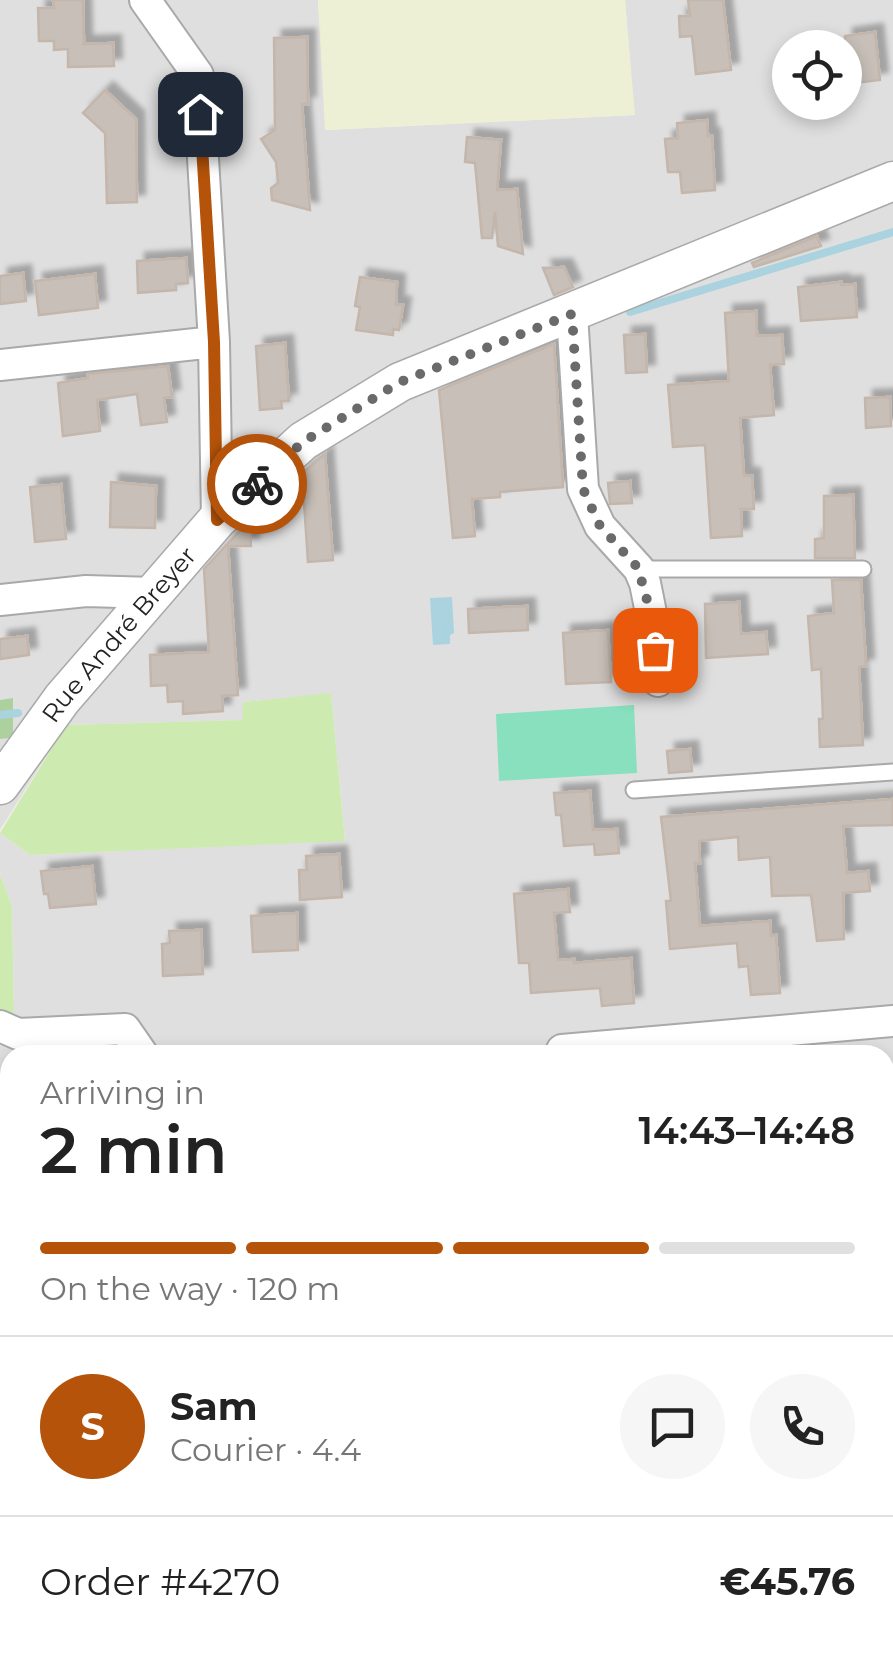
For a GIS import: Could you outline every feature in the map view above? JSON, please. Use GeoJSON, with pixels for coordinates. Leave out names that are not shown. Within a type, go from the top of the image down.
{"type":"FeatureCollection","features":[{"type":"Feature","properties":{"kind":"street"},"geometry":{"type":"LineString","coordinates":[[145,0],[198,75],[214,342],[217,520]]}},
{"type":"Feature","properties":{"kind":"street","name":"Rue André Breyer"},"geometry":{"type":"LineString","coordinates":[[0,785],[62,699],[217,520],[303,442],[400,382],[893,181]]}},
{"type":"Feature","properties":{"kind":"street"},"geometry":{"type":"LineString","coordinates":[[572,314],[583,489],[600,526],[638,568],[652,618],[658,681]]}},
{"type":"Feature","properties":{"kind":"street"},"geometry":{"type":"LineString","coordinates":[[0,365],[214,342]]}},
{"type":"Feature","properties":{"kind":"street"},"geometry":{"type":"LineString","coordinates":[[0,600],[86,591],[154,593]]}},
{"type":"Feature","properties":{"kind":"street"},"geometry":{"type":"LineString","coordinates":[[619,1045],[893,1021]]}},
{"type":"Feature","properties":{"kind":"street"},"geometry":{"type":"LineString","coordinates":[[13,1036],[125,1029],[136,1045]]}},
{"type":"Feature","properties":{"kind":"lane"},"geometry":{"type":"LineString","coordinates":[[638,568],[863,569]]}},
{"type":"Feature","properties":{"kind":"lane"},"geometry":{"type":"LineString","coordinates":[[634,790],[893,772]]}},
{"type":"Feature","properties":{"kind":"shaded area"},"geometry":{"type":"Polygon","coordinates":[[[0,0],[318,0],[326,130],[634,115],[625,0],[893,0],[893,1045],[0,1045],[0,1010],[14,1015],[12,906],[0,874],[0,833],[30,855],[345,840],[331,694],[243,702],[243,720],[66,725],[0,830],[0,739],[13,738],[13,699],[0,700],[0,0]]]}},
{"type":"Feature","properties":{"kind":"green space"},"geometry":{"type":"Polygon","coordinates":[[[318,0],[625,0],[635,115],[325,130],[318,0]]]}},
{"type":"Feature","properties":{"kind":"green space"},"geometry":{"type":"Polygon","coordinates":[[[331,693],[345,841],[30,855],[0,833],[66,725],[242,720],[243,702],[331,693]]]}},
{"type":"Feature","properties":{"kind":"green space"},"geometry":{"type":"Polygon","coordinates":[[[13,698],[13,738],[0,739],[0,700],[13,698]]]}},
{"type":"Feature","properties":{"kind":"green space"},"geometry":{"type":"Polygon","coordinates":[[[634,705],[637,773],[499,781],[496,714],[634,705]]]}},
{"type":"Feature","properties":{"kind":"green space"},"geometry":{"type":"Polygon","coordinates":[[[0,874],[12,906],[14,1016],[0,1010],[0,874]]]}},
{"type":"Feature","properties":{"kind":"water"},"geometry":{"type":"Polygon","coordinates":[[[452,597],[454,633],[450,635],[450,644],[433,645],[430,598],[452,597]]]}},
{"type":"Feature","properties":{"kind":"building"},"geometry":{"type":"Polygon","coordinates":[[[53,0],[83,0],[84,44],[113,43],[114,66],[68,67],[68,49],[54,50],[54,41],[39,41],[38,8],[54,8],[53,0]]]}},
{"type":"Feature","properties":{"kind":"building"},"geometry":{"type":"Polygon","coordinates":[[[688,0],[723,0],[731,70],[696,74],[692,36],[680,37],[679,16],[690,16],[688,0]]]}},
{"type":"Feature","properties":{"kind":"building"},"geometry":{"type":"Polygon","coordinates":[[[875,32],[880,80],[862,82],[862,34],[875,32]]]}},
{"type":"Feature","properties":{"kind":"building"},"geometry":{"type":"Polygon","coordinates":[[[307,37],[308,104],[302,104],[310,210],[272,200],[271,188],[278,183],[276,162],[261,139],[275,130],[274,38],[307,37]]]}},
{"type":"Feature","properties":{"kind":"building"},"geometry":{"type":"Polygon","coordinates":[[[105,90],[136,119],[137,202],[107,203],[105,133],[83,113],[105,90]]]}},
{"type":"Feature","properties":{"kind":"building"},"geometry":{"type":"Polygon","coordinates":[[[707,120],[708,136],[712,136],[715,190],[682,193],[680,172],[668,172],[665,139],[678,138],[677,123],[707,120]]]}},
{"type":"Feature","properties":{"kind":"building"},"geometry":{"type":"Polygon","coordinates":[[[467,137],[501,140],[497,190],[517,189],[523,254],[498,246],[495,212],[492,238],[482,238],[475,163],[465,162],[467,137]]]}},
{"type":"Feature","properties":{"kind":"building"},"geometry":{"type":"Polygon","coordinates":[[[817,236],[821,246],[754,267],[752,263],[817,236]]]}},
{"type":"Feature","properties":{"kind":"building"},"geometry":{"type":"Polygon","coordinates":[[[186,258],[188,283],[176,284],[176,290],[138,293],[137,261],[186,258]]]}},
{"type":"Feature","properties":{"kind":"building"},"geometry":{"type":"Polygon","coordinates":[[[564,267],[573,287],[554,295],[543,268],[564,267]]]}},
{"type":"Feature","properties":{"kind":"building"},"geometry":{"type":"Polygon","coordinates":[[[23,273],[26,301],[0,304],[0,276],[23,273]]]}},
{"type":"Feature","properties":{"kind":"building"},"geometry":{"type":"Polygon","coordinates":[[[95,274],[98,308],[39,315],[35,281],[95,274]]]}},
{"type":"Feature","properties":{"kind":"building"},"geometry":{"type":"Polygon","coordinates":[[[360,277],[397,282],[396,305],[403,305],[399,330],[393,329],[393,335],[356,330],[360,277]]]}},
{"type":"Feature","properties":{"kind":"building"},"geometry":{"type":"Polygon","coordinates":[[[855,284],[857,317],[801,321],[798,287],[855,284]]]}},
{"type":"Feature","properties":{"kind":"building"},"geometry":{"type":"Polygon","coordinates":[[[756,311],[757,336],[782,335],[784,364],[770,365],[774,415],[740,418],[744,476],[752,476],[754,509],[741,509],[742,536],[711,538],[705,445],[673,447],[668,385],[729,381],[725,313],[756,311]]]}},
{"type":"Feature","properties":{"kind":"building"},"geometry":{"type":"Polygon","coordinates":[[[645,334],[647,372],[626,373],[624,335],[645,334]]]}},
{"type":"Feature","properties":{"kind":"building"},"geometry":{"type":"Polygon","coordinates":[[[285,343],[289,401],[281,401],[282,408],[260,410],[256,346],[285,343]]]}},
{"type":"Feature","properties":{"kind":"building"},"geometry":{"type":"Polygon","coordinates":[[[554,344],[563,487],[500,492],[500,497],[472,499],[475,536],[453,538],[439,390],[554,344]]]}},
{"type":"Feature","properties":{"kind":"building"},"geometry":{"type":"Polygon","coordinates":[[[168,366],[172,397],[164,398],[167,422],[141,425],[137,394],[97,400],[100,431],[63,436],[58,383],[88,378],[88,374],[168,366]]]}},
{"type":"Feature","properties":{"kind":"building"},"geometry":{"type":"Polygon","coordinates":[[[890,397],[891,426],[866,428],[865,398],[890,397]]]}},
{"type":"Feature","properties":{"kind":"building"},"geometry":{"type":"Polygon","coordinates":[[[325,454],[333,560],[308,562],[302,473],[325,454]]]}},
{"type":"Feature","properties":{"kind":"building"},"geometry":{"type":"Polygon","coordinates":[[[630,481],[632,503],[610,504],[608,483],[630,481]]]}},
{"type":"Feature","properties":{"kind":"building"},"geometry":{"type":"Polygon","coordinates":[[[111,482],[156,486],[155,528],[110,527],[111,482]]]}},
{"type":"Feature","properties":{"kind":"building"},"geometry":{"type":"Polygon","coordinates":[[[61,484],[66,539],[35,542],[30,487],[61,484]]]}},
{"type":"Feature","properties":{"kind":"building"},"geometry":{"type":"Polygon","coordinates":[[[853,495],[855,558],[815,558],[815,539],[824,538],[824,496],[853,495]]]}},
{"type":"Feature","properties":{"kind":"building"},"geometry":{"type":"Polygon","coordinates":[[[250,520],[251,546],[228,546],[238,695],[222,696],[223,711],[183,714],[183,701],[168,702],[167,685],[151,686],[150,655],[209,652],[204,569],[250,520]]]}},
{"type":"Feature","properties":{"kind":"building"},"geometry":{"type":"Polygon","coordinates":[[[832,580],[861,580],[866,666],[859,667],[863,745],[820,747],[821,669],[812,670],[808,616],[834,613],[832,580]]]}},
{"type":"Feature","properties":{"kind":"building"},"geometry":{"type":"Polygon","coordinates":[[[739,602],[741,634],[766,632],[768,654],[706,658],[705,604],[739,602]]]}},
{"type":"Feature","properties":{"kind":"building"},"geometry":{"type":"Polygon","coordinates":[[[527,606],[528,630],[469,633],[468,609],[527,606]]]}},
{"type":"Feature","properties":{"kind":"building"},"geometry":{"type":"Polygon","coordinates":[[[608,630],[611,682],[566,684],[563,633],[608,630]]]}},
{"type":"Feature","properties":{"kind":"building"},"geometry":{"type":"Polygon","coordinates":[[[27,636],[29,655],[0,659],[0,639],[27,636]]]}},
{"type":"Feature","properties":{"kind":"building"},"geometry":{"type":"Polygon","coordinates":[[[690,749],[692,771],[669,773],[667,751],[690,749]]]}},
{"type":"Feature","properties":{"kind":"building"},"geometry":{"type":"Polygon","coordinates":[[[590,791],[593,830],[617,829],[619,853],[595,855],[594,844],[564,846],[554,793],[590,791]]]}},
{"type":"Feature","properties":{"kind":"building"},"geometry":{"type":"Polygon","coordinates":[[[893,799],[893,825],[843,826],[847,873],[868,871],[870,891],[843,893],[844,939],[817,941],[811,895],[772,896],[770,857],[739,860],[738,837],[699,841],[700,863],[695,863],[700,926],[770,921],[771,936],[776,935],[780,993],[751,995],[748,966],[739,967],[737,943],[670,949],[666,901],[671,901],[661,817],[893,799]]]}},
{"type":"Feature","properties":{"kind":"building"},"geometry":{"type":"Polygon","coordinates":[[[339,854],[342,897],[300,900],[299,870],[307,870],[306,856],[339,854]]]}},
{"type":"Feature","properties":{"kind":"building"},"geometry":{"type":"Polygon","coordinates":[[[92,866],[96,904],[50,908],[41,871],[92,866]]]}},
{"type":"Feature","properties":{"kind":"building"},"geometry":{"type":"Polygon","coordinates":[[[568,889],[570,912],[554,913],[558,960],[574,959],[574,963],[631,958],[634,1003],[602,1006],[600,988],[531,993],[529,963],[519,963],[514,894],[568,889]]]}},
{"type":"Feature","properties":{"kind":"building"},"geometry":{"type":"Polygon","coordinates":[[[297,913],[298,950],[253,952],[251,916],[297,913]]]}},
{"type":"Feature","properties":{"kind":"building"},"geometry":{"type":"Polygon","coordinates":[[[201,930],[203,974],[163,976],[162,944],[170,943],[169,931],[201,930]]]}},
{"type":"Feature","properties":{"kind":"waterway"},"geometry":{"type":"LineString","coordinates":[[630,312],[893,232]]}},
{"type":"Feature","properties":{"kind":"waterway"},"geometry":{"type":"LineString","coordinates":[[0,715],[18,713]]}},
{"type":"Feature","properties":{"kind":"way so far"},"geometry":{"type":"LineString","coordinates":[[257,484],[303,442],[400,382],[572,314],[583,489],[600,526],[638,568],[645,584],[655,650]]}},
{"type":"Feature","properties":{"kind":"route"},"geometry":{"type":"LineString","coordinates":[[200,114],[214,342],[217,520],[257,484]]}}]}
